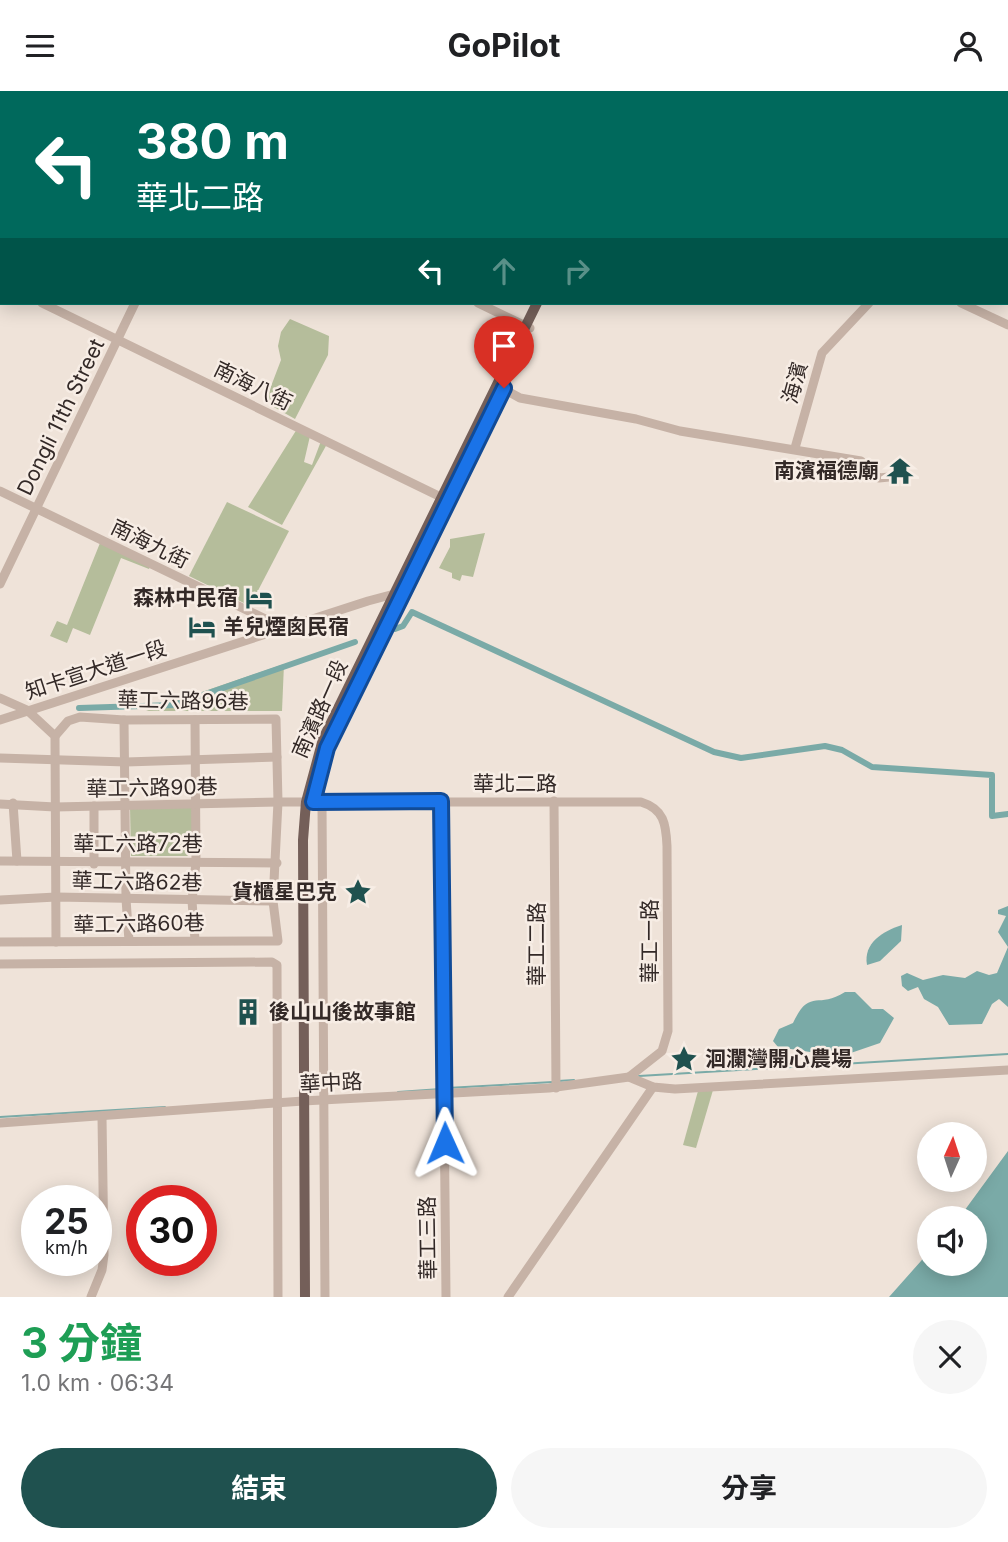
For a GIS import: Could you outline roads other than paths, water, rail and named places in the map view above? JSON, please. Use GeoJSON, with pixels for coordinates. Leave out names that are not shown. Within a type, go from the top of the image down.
{"type":"FeatureCollection","features":[{"type":"Feature","properties":{"kind":"main road","name":"南濱路一段"},"geometry":{"type":"LineString","coordinates":[[305,1297],[309,840],[323,739],[401,594],[501,387],[536,305]]}},
{"type":"Feature","properties":{"kind":"main road","name":"南濱路一段"},"geometry":{"type":"LineString","coordinates":[[527,326],[542,305]]}},
{"type":"Feature","properties":{"kind":"main road","name":"南濱路一段"},"geometry":{"type":"LineString","coordinates":[[307,1101],[311,1297]]}},
{"type":"Feature","properties":{"kind":"street","name":"南海八街"},"geometry":{"type":"LineString","coordinates":[[46,305],[446,499]]}},
{"type":"Feature","properties":{"kind":"street","name":"Dongli 11th Street"},"geometry":{"type":"LineString","coordinates":[[0,583],[134,305]]}},
{"type":"Feature","properties":{"kind":"street"},"geometry":{"type":"LineString","coordinates":[[482,305],[527,326]]}},
{"type":"Feature","properties":{"kind":"street","name":"海濱"},"geometry":{"type":"LineString","coordinates":[[795,448],[822,353],[867,305]]}},
{"type":"Feature","properties":{"kind":"street"},"geometry":{"type":"LineString","coordinates":[[965,305],[1008,325]]}},
{"type":"Feature","properties":{"kind":"street"},"geometry":{"type":"LineString","coordinates":[[501,387],[520,398],[636,419],[702,436],[795,448],[861,461],[878,478],[889,477]]}},
{"type":"Feature","properties":{"kind":"street","name":"南海九街"},"geometry":{"type":"LineString","coordinates":[[0,491],[284,628]]}},
{"type":"Feature","properties":{"kind":"street","name":"知卡宣大道一段"},"geometry":{"type":"LineString","coordinates":[[0,720],[284,628],[401,594]]}},
{"type":"Feature","properties":{"kind":"street"},"geometry":{"type":"LineString","coordinates":[[0,698],[27,710],[55,736],[56,943]]}},
{"type":"Feature","properties":{"kind":"street","name":"華工六路96巷"},"geometry":{"type":"LineString","coordinates":[[55,736],[68,722],[80,717],[124,720],[276,719],[277,757]]}},
{"type":"Feature","properties":{"kind":"street"},"geometry":{"type":"LineString","coordinates":[[124,720],[126,899],[130,941]]}},
{"type":"Feature","properties":{"kind":"street"},"geometry":{"type":"LineString","coordinates":[[195,720],[196,862],[192,901],[195,940]]}},
{"type":"Feature","properties":{"kind":"street"},"geometry":{"type":"LineString","coordinates":[[273,901],[277,863],[277,757]]}},
{"type":"Feature","properties":{"kind":"street","name":"華工六路90巷"},"geometry":{"type":"LineString","coordinates":[[0,758],[126,762],[277,757]]}},
{"type":"Feature","properties":{"kind":"street","name":"華工三路"},"geometry":{"type":"LineString","coordinates":[[441,801],[446,1297]]}},
{"type":"Feature","properties":{"kind":"street","name":"華工二路"},"geometry":{"type":"LineString","coordinates":[[554,801],[556,1088]]}},
{"type":"Feature","properties":{"kind":"street"},"geometry":{"type":"LineString","coordinates":[[314,802],[325,1101],[325,1297]]}},
{"type":"Feature","properties":{"kind":"street","name":"華北二路"},"geometry":{"type":"LineString","coordinates":[[314,802],[641,802]]}},
{"type":"Feature","properties":{"kind":"street","name":"華工六路90巷"},"geometry":{"type":"LineString","coordinates":[[0,804],[55,807],[314,802]]}},
{"type":"Feature","properties":{"kind":"street","name":"華工一路"},"geometry":{"type":"LineString","coordinates":[[629,1077],[662,1051],[668,1031],[666,828],[660,812],[641,802]]}},
{"type":"Feature","properties":{"kind":"street"},"geometry":{"type":"LineString","coordinates":[[13,803],[17,861]]}},
{"type":"Feature","properties":{"kind":"street"},"geometry":{"type":"LineString","coordinates":[[94,806],[94,864]]}},
{"type":"Feature","properties":{"kind":"street","name":"華工六路72巷"},"geometry":{"type":"LineString","coordinates":[[0,861],[94,864],[125,861],[277,863]]}},
{"type":"Feature","properties":{"kind":"street","name":"華工六路62巷"},"geometry":{"type":"LineString","coordinates":[[0,900],[56,897],[273,901]]}},
{"type":"Feature","properties":{"kind":"street","name":"華工六路60巷"},"geometry":{"type":"LineString","coordinates":[[0,942],[278,941],[273,901]]}},
{"type":"Feature","properties":{"kind":"street"},"geometry":{"type":"LineString","coordinates":[[0,964],[272,962],[277,965],[278,1297]]}},
{"type":"Feature","properties":{"kind":"street"},"geometry":{"type":"LineString","coordinates":[[629,1077],[657,1088],[1008,1070]]}},
{"type":"Feature","properties":{"kind":"street","name":"華中路"},"geometry":{"type":"LineString","coordinates":[[0,1123],[307,1101],[556,1088],[629,1077]]}},
{"type":"Feature","properties":{"kind":"street"},"geometry":{"type":"LineString","coordinates":[[508,1297],[657,1088]]}},
{"type":"Feature","properties":{"kind":"street"},"geometry":{"type":"LineString","coordinates":[[91,1297],[102,1270],[104,1255],[102,1117]]}},
{"type":"Feature","properties":{"kind":"water"},"geometry":{"type":"Polygon","coordinates":[[[1008,906],[1008,947],[998,932],[1006,916],[998,914],[998,910],[1008,906]]]}},
{"type":"Feature","properties":{"kind":"water"},"geometry":{"type":"Polygon","coordinates":[[[902,925],[901,941],[880,961],[867,965],[871,944],[888,931],[902,925]]]}},
{"type":"Feature","properties":{"kind":"water"},"geometry":{"type":"Polygon","coordinates":[[[1008,947],[1008,1007],[999,999],[992,1004],[982,1024],[949,1025],[938,1007],[924,999],[918,987],[908,991],[902,986],[901,976],[907,973],[923,980],[943,975],[965,978],[977,971],[989,975],[997,973],[1008,947]]]}},
{"type":"Feature","properties":{"kind":"water"},"geometry":{"type":"Polygon","coordinates":[[[845,992],[855,992],[872,1009],[883,1009],[894,1018],[880,1043],[842,1056],[826,1050],[810,1052],[778,1047],[773,1041],[779,1029],[793,1023],[804,1006],[845,992]]]}},
{"type":"Feature","properties":{"kind":"water"},"geometry":{"type":"Polygon","coordinates":[[[1008,1151],[1008,1297],[889,1297],[917,1266],[917,1276],[987,1276],[987,1206],[968,1206],[978,1192],[987,1192],[987,1180],[1008,1151]]]}},
{"type":"Feature","properties":{"kind":"waterway"},"geometry":{"type":"LineString","coordinates":[[395,629],[403,626],[412,612],[714,752],[741,758],[825,746],[842,750],[872,767],[992,775],[992,816],[1008,814]]}},
{"type":"Feature","properties":{"kind":"waterway"},"geometry":{"type":"LineString","coordinates":[[79,708],[174,705],[355,642]]}},
{"type":"Feature","properties":{"kind":"waterway"},"geometry":{"type":"LineString","coordinates":[[639,1076],[1008,1054]]}},
{"type":"Feature","properties":{"kind":"waterway"},"geometry":{"type":"LineString","coordinates":[[558,1081],[574,1080]]}},
{"type":"Feature","properties":{"kind":"waterway"},"geometry":{"type":"LineString","coordinates":[[447,1088],[553,1082]]}},
{"type":"Feature","properties":{"kind":"waterway"},"geometry":{"type":"LineString","coordinates":[[398,1092],[441,1089]]}},
{"type":"Feature","properties":{"kind":"waterway"},"geometry":{"type":"LineString","coordinates":[[0,1117],[165,1107]]}},
{"type":"Feature","properties":{"kind":"place","name":"南濱福德廟"},"geometry":{"type":"Point","coordinates":[900,471]}},
{"type":"Feature","properties":{"kind":"place","name":"森林中民宿"},"geometry":{"type":"Point","coordinates":[259,598]}},
{"type":"Feature","properties":{"kind":"place","name":"羊兒煙囪民宿"},"geometry":{"type":"Point","coordinates":[202,627]}},
{"type":"Feature","properties":{"kind":"place","name":"貨櫃星巴克"},"geometry":{"type":"Point","coordinates":[358,892]}},
{"type":"Feature","properties":{"kind":"place","name":"後山山後故事館"},"geometry":{"type":"Point","coordinates":[248,1012]}},
{"type":"Feature","properties":{"kind":"place","name":"洄瀾灣開心農場"},"geometry":{"type":"Point","coordinates":[684,1059]}}]}
